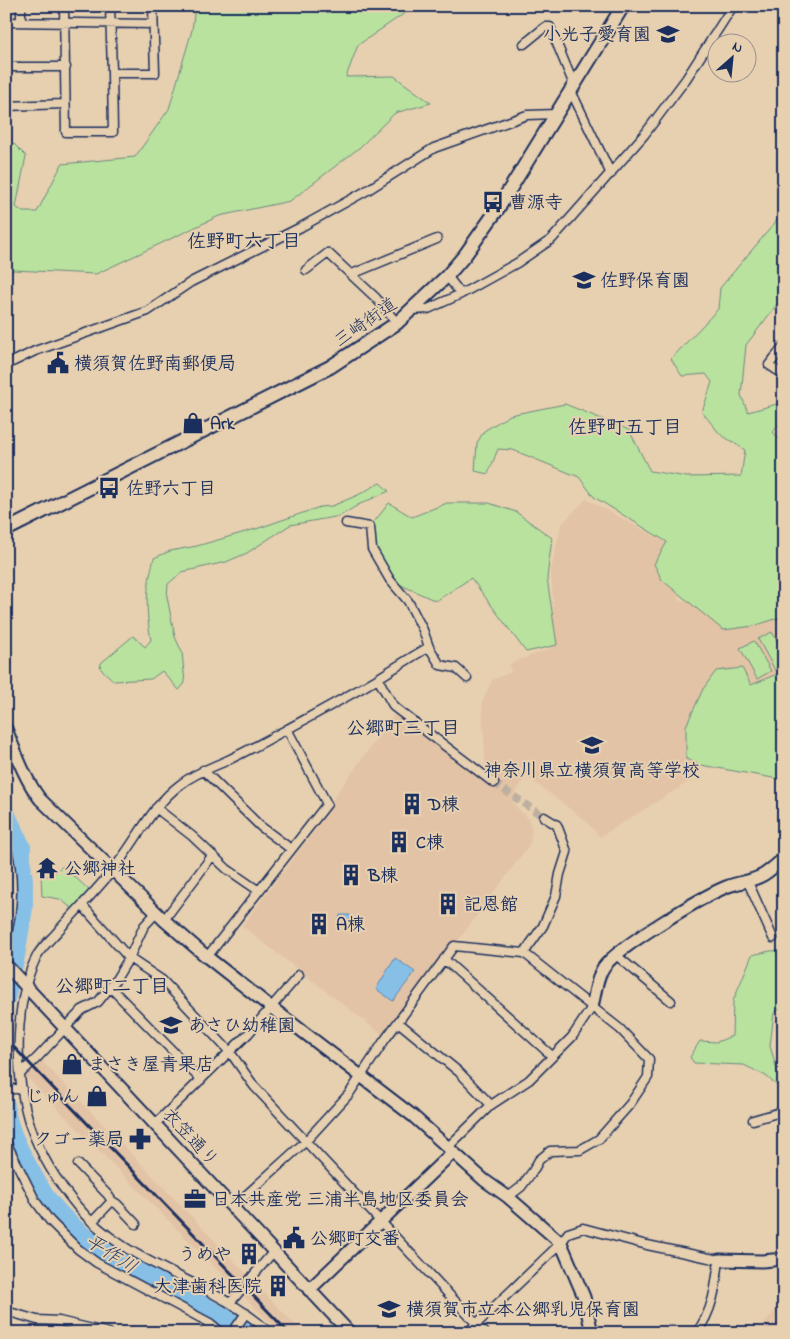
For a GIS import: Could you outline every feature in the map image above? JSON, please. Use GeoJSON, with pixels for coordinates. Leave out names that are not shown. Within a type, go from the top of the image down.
{"type":"FeatureCollection","features":[{"type":"Feature","properties":{"kind":"main road","name":"三崎街道"},"geometry":{"type":"LineString","coordinates":[[6,530],[330,367],[397,323],[413,310],[465,255],[497,210],[622,6]]}},
{"type":"Feature","properties":{"kind":"street"},"geometry":{"type":"LineString","coordinates":[[21,6],[22,22]]}},
{"type":"Feature","properties":{"kind":"street"},"geometry":{"type":"LineString","coordinates":[[64,6],[66,132],[113,132],[110,6]]}},
{"type":"Feature","properties":{"kind":"street"},"geometry":{"type":"LineString","coordinates":[[112,73],[155,73],[153,6]]}},
{"type":"Feature","properties":{"kind":"street"},"geometry":{"type":"LineString","coordinates":[[413,310],[428,310],[461,294],[517,263],[552,239],[644,135],[686,79],[733,6]]}},
{"type":"Feature","properties":{"kind":"street"},"geometry":{"type":"LineString","coordinates":[[6,22],[153,24]]}},
{"type":"Feature","properties":{"kind":"street"},"geometry":{"type":"LineString","coordinates":[[524,44],[545,27],[550,27],[573,88],[611,174]]}},
{"type":"Feature","properties":{"kind":"street"},"geometry":{"type":"LineString","coordinates":[[6,67],[66,67]]}},
{"type":"Feature","properties":{"kind":"street"},"geometry":{"type":"LineString","coordinates":[[6,106],[65,104]]}},
{"type":"Feature","properties":{"kind":"street"},"geometry":{"type":"LineString","coordinates":[[6,365],[35,351],[148,311],[191,282],[301,227],[366,191],[434,148],[527,115],[557,114]]}},
{"type":"Feature","properties":{"kind":"street"},"geometry":{"type":"LineString","coordinates":[[352,274],[437,239]]}},
{"type":"Feature","properties":{"kind":"street"},"geometry":{"type":"LineString","coordinates":[[306,270],[328,253],[376,298],[397,323]]}},
{"type":"Feature","properties":{"kind":"street"},"geometry":{"type":"LineString","coordinates":[[447,276],[461,294]]}},
{"type":"Feature","properties":{"kind":"street"},"geometry":{"type":"LineString","coordinates":[[784,346],[769,365],[784,375]]}},
{"type":"Feature","properties":{"kind":"street"},"geometry":{"type":"LineString","coordinates":[[346,523],[370,527],[372,549],[390,580],[408,601],[440,666],[456,668],[467,678]]}},
{"type":"Feature","properties":{"kind":"street"},"geometry":{"type":"LineString","coordinates":[[270,1333],[230,1303],[113,1241],[92,1222],[63,1189],[39,1147],[20,1088],[21,1014],[24,984],[39,952],[113,870],[156,808],[180,784],[203,770],[227,761],[378,679],[400,663],[429,647]]}},
{"type":"Feature","properties":{"kind":"street"},"geometry":{"type":"LineString","coordinates":[[378,679],[394,707],[494,783]]}},
{"type":"Feature","properties":{"kind":"street"},"geometry":{"type":"LineString","coordinates":[[6,729],[22,769],[35,793],[160,916],[207,957],[413,1116],[484,1180],[508,1197],[561,1243],[584,1297],[592,1333]]}},
{"type":"Feature","properties":{"kind":"street"},"geometry":{"type":"LineString","coordinates":[[207,957],[327,804],[287,729]]}},
{"type":"Feature","properties":{"kind":"street"},"geometry":{"type":"LineString","coordinates":[[203,770],[260,826],[291,849]]}},
{"type":"Feature","properties":{"kind":"street"},"geometry":{"type":"LineString","coordinates":[[156,808],[192,836],[227,869],[260,891]]}},
{"type":"Feature","properties":{"kind":"street"},"geometry":{"type":"LineString","coordinates":[[524,953],[543,926],[556,896],[566,852],[557,825],[544,817]]}},
{"type":"Feature","properties":{"kind":"street"},"geometry":{"type":"LineString","coordinates":[[6,845],[11,870],[11,913],[6,937]]}},
{"type":"Feature","properties":{"kind":"street"},"geometry":{"type":"LineString","coordinates":[[21,1072],[28,1068],[82,1010],[98,1002],[129,958],[144,926],[160,916],[212,856]]}},
{"type":"Feature","properties":{"kind":"street"},"geometry":{"type":"LineString","coordinates":[[309,1290],[450,1150],[491,1105],[529,1080],[572,1037],[592,1007],[602,968],[616,955],[644,934],[698,902],[727,887],[748,882],[763,875],[784,858]]}},
{"type":"Feature","properties":{"kind":"street"},"geometry":{"type":"LineString","coordinates":[[748,882],[772,938]]}},
{"type":"Feature","properties":{"kind":"street"},"geometry":{"type":"LineString","coordinates":[[82,905],[129,958],[162,980],[230,1052],[254,1086],[485,1333]]}},
{"type":"Feature","properties":{"kind":"street"},"geometry":{"type":"LineString","coordinates":[[233,1208],[306,1141],[349,1094],[398,1022],[454,946],[524,953],[620,1028],[649,1058],[648,1078],[630,1104],[599,1139],[580,1150],[550,1151],[539,1160],[521,1187],[508,1197]]}},
{"type":"Feature","properties":{"kind":"street"},"geometry":{"type":"LineString","coordinates":[[616,955],[671,1001]]}},
{"type":"Feature","properties":{"kind":"street"},"geometry":{"type":"LineString","coordinates":[[444,959],[552,1056]]}},
{"type":"Feature","properties":{"kind":"street","name":"衣笠通り"},"geometry":{"type":"LineString","coordinates":[[6,965],[350,1333]]}},
{"type":"Feature","properties":{"kind":"street"},"geometry":{"type":"LineString","coordinates":[[155,1124],[230,1052],[272,1008],[299,975]]}},
{"type":"Feature","properties":{"kind":"street"},"geometry":{"type":"LineString","coordinates":[[110,987],[201,1080]]}},
{"type":"Feature","properties":{"kind":"street"},"geometry":{"type":"LineString","coordinates":[[398,1022],[460,1072],[491,1105]]}},
{"type":"Feature","properties":{"kind":"street"},"geometry":{"type":"LineString","coordinates":[[6,1090],[20,1088]]}},
{"type":"Feature","properties":{"kind":"street"},"geometry":{"type":"LineString","coordinates":[[753,1120],[784,1111]]}},
{"type":"Feature","properties":{"kind":"street"},"geometry":{"type":"LineString","coordinates":[[6,1142],[36,1202],[50,1221],[78,1249],[96,1263],[210,1323],[222,1333]]}},
{"type":"Feature","properties":{"kind":"street"},"geometry":{"type":"LineString","coordinates":[[78,1164],[136,1224]]}},
{"type":"Feature","properties":{"kind":"street"},"geometry":{"type":"LineString","coordinates":[[92,1222],[112,1201]]}},
{"type":"Feature","properties":{"kind":"street"},"geometry":{"type":"LineString","coordinates":[[466,1333],[561,1243],[568,1233],[583,1228],[655,1247],[719,1260],[762,1261],[784,1259]]}},
{"type":"Feature","properties":{"kind":"street"},"geometry":{"type":"LineString","coordinates":[[230,1303],[274,1251]]}},
{"type":"Feature","properties":{"kind":"street"},"geometry":{"type":"LineString","coordinates":[[708,1333],[699,1329],[715,1292],[719,1260]]}},
{"type":"Feature","properties":{"kind":"street"},"geometry":{"type":"LineString","coordinates":[[6,1311],[37,1320],[59,1321],[109,1333]]}},
{"type":"Feature","properties":{"kind":"street"},"geometry":{"type":"LineString","coordinates":[[232,1333],[245,1314]]}},
{"type":"Feature","properties":{"kind":"street"},"geometry":{"type":"LineString","coordinates":[[204,1333],[210,1323]]}},
{"type":"Feature","properties":{"kind":"shaded area","name":"神奈川県立横須賀高等学校"},"geometry":{"type":"Polygon","coordinates":[[[586,499],[668,543],[679,601],[756,602],[784,621],[784,676],[708,702],[693,779],[600,837],[586,821],[526,776],[511,800],[528,818],[532,829],[530,844],[387,1036],[384,1036],[242,926],[320,823],[332,806],[331,802],[337,793],[396,712],[500,790],[498,782],[486,773],[482,703],[492,680],[511,672],[509,664],[552,648],[555,641],[551,570],[561,525],[586,499]]]}},
{"type":"Feature","properties":{"kind":"shaded area"},"geometry":{"type":"Polygon","coordinates":[[[42,1061],[303,1333],[280,1333],[25,1076],[42,1061]]]}},
{"type":"Feature","properties":{"kind":"shaded area"},"geometry":{"type":"Polygon","coordinates":[[[784,1300],[784,1333],[756,1333],[784,1300]]]}},
{"type":"Feature","properties":{"kind":"green space"},"geometry":{"type":"Polygon","coordinates":[[[195,6],[357,6],[360,8],[363,6],[415,6],[358,45],[346,77],[394,76],[431,103],[395,113],[359,148],[290,201],[219,216],[96,274],[13,270],[6,278],[6,136],[26,156],[16,207],[23,212],[37,212],[62,164],[135,157],[169,109],[192,30],[195,6]]]}},
{"type":"Feature","properties":{"kind":"green space"},"geometry":{"type":"Polygon","coordinates":[[[784,212],[784,295],[746,345],[741,395],[748,412],[777,404],[784,405],[784,419],[773,432],[779,439],[784,439],[784,616],[754,626],[723,630],[662,580],[654,564],[667,542],[594,497],[579,477],[513,450],[498,449],[488,474],[475,471],[477,443],[484,431],[510,415],[565,404],[629,430],[650,471],[687,477],[741,476],[745,450],[720,434],[702,412],[712,382],[706,374],[682,376],[671,359],[718,309],[720,288],[784,212]]]}},
{"type":"Feature","properties":{"kind":"green space"},"geometry":{"type":"Polygon","coordinates":[[[380,483],[389,491],[358,505],[340,516],[290,525],[247,553],[226,562],[182,572],[168,584],[167,597],[175,637],[182,652],[185,683],[179,690],[162,671],[151,679],[114,681],[100,668],[101,663],[133,636],[145,647],[151,640],[147,599],[154,558],[170,551],[197,546],[259,528],[320,507],[332,506],[380,483]]]}},
{"type":"Feature","properties":{"kind":"green space"},"geometry":{"type":"Polygon","coordinates":[[[389,503],[412,517],[447,503],[489,503],[516,512],[552,538],[547,578],[557,645],[526,652],[471,578],[436,601],[390,580],[372,549],[370,527],[389,503]]]}},
{"type":"Feature","properties":{"kind":"green space"},"geometry":{"type":"Polygon","coordinates":[[[772,632],[784,653],[784,665],[775,670],[758,639],[772,632]]]}},
{"type":"Feature","properties":{"kind":"green space"},"geometry":{"type":"Polygon","coordinates":[[[754,641],[771,671],[757,679],[740,648],[754,641]]]}},
{"type":"Feature","properties":{"kind":"green space"},"geometry":{"type":"Polygon","coordinates":[[[742,668],[751,685],[784,671],[784,780],[701,765],[686,759],[686,726],[703,689],[716,671],[742,668]]]}},
{"type":"Feature","properties":{"kind":"green space"},"geometry":{"type":"Polygon","coordinates":[[[63,866],[89,890],[74,910],[60,899],[42,896],[41,876],[50,876],[63,866]]]}},
{"type":"Feature","properties":{"kind":"green space"},"geometry":{"type":"Polygon","coordinates":[[[784,950],[784,1006],[774,1013],[770,1046],[783,1091],[766,1076],[744,1065],[694,1063],[690,1057],[700,1041],[717,1042],[732,1036],[733,1001],[752,955],[784,950]]]}},
{"type":"Feature","properties":{"kind":"water"},"geometry":{"type":"Polygon","coordinates":[[[340,915],[350,915],[356,926],[355,929],[339,921],[340,915]]]}},
{"type":"Feature","properties":{"kind":"water"},"geometry":{"type":"Polygon","coordinates":[[[395,958],[415,972],[393,1001],[376,989],[395,958]]]}},
{"type":"Feature","properties":{"kind":"waterway","name":"平作川"},"geometry":{"type":"LineString","coordinates":[[6,813],[22,847],[24,880],[24,908],[6,999]]}},
{"type":"Feature","properties":{"kind":"waterway","name":"平作川"},"geometry":{"type":"LineString","coordinates":[[6,1105],[11,1130],[18,1146],[45,1195],[58,1212],[89,1240],[106,1252],[214,1311],[247,1333]]}},
{"type":"Feature","properties":{"kind":"tunnel"},"geometry":{"type":"LineString","coordinates":[[494,783],[544,817]]}},
{"type":"Feature","properties":{"kind":"railway"},"geometry":{"type":"LineString","coordinates":[[6,1039],[289,1333]]}},
{"type":"Feature","properties":{"kind":"place","name":"小光子愛育園"},"geometry":{"type":"Point","coordinates":[668,34]}},
{"type":"Feature","properties":{"kind":"place","name":"曹源寺"},"geometry":{"type":"Point","coordinates":[493,202]}},
{"type":"Feature","properties":{"kind":"place","name":"佐野保育園"},"geometry":{"type":"Point","coordinates":[584,280]}},
{"type":"Feature","properties":{"kind":"place","name":"横須賀佐野南郵便局"},"geometry":{"type":"Point","coordinates":[58,363]}},
{"type":"Feature","properties":{"kind":"place","name":"Ark"},"geometry":{"type":"Point","coordinates":[193,423]}},
{"type":"Feature","properties":{"kind":"place","name":"佐野六丁目"},"geometry":{"type":"Point","coordinates":[109,488]}},
{"type":"Feature","properties":{"kind":"place","name":"神奈川県立横須賀高等学校"},"geometry":{"type":"Point","coordinates":[592,745]}},
{"type":"Feature","properties":{"kind":"place","name":"D棟"},"geometry":{"type":"Point","coordinates":[412,804]}},
{"type":"Feature","properties":{"kind":"place","name":"C棟"},"geometry":{"type":"Point","coordinates":[399,842]}},
{"type":"Feature","properties":{"kind":"place","name":"公郷神社"},"geometry":{"type":"Point","coordinates":[47,868]}},
{"type":"Feature","properties":{"kind":"place","name":"B棟"},"geometry":{"type":"Point","coordinates":[351,875]}},
{"type":"Feature","properties":{"kind":"place","name":"記恩館"},"geometry":{"type":"Point","coordinates":[448,904]}},
{"type":"Feature","properties":{"kind":"place","name":"A棟"},"geometry":{"type":"Point","coordinates":[319,924]}},
{"type":"Feature","properties":{"kind":"place","name":"あさひ幼稚園"},"geometry":{"type":"Point","coordinates":[171,1025]}},
{"type":"Feature","properties":{"kind":"place","name":"まさき屋青果店"},"geometry":{"type":"Point","coordinates":[72,1064]}},
{"type":"Feature","properties":{"kind":"place","name":"じゅん"},"geometry":{"type":"Point","coordinates":[97,1096]}},
{"type":"Feature","properties":{"kind":"place","name":"クゴー薬局"},"geometry":{"type":"Point","coordinates":[140,1139]}},
{"type":"Feature","properties":{"kind":"place","name":"日本共産党 三浦半島地区委員会"},"geometry":{"type":"Point","coordinates":[195,1199]}},
{"type":"Feature","properties":{"kind":"place","name":"公郷町交番"},"geometry":{"type":"Point","coordinates":[294,1238]}},
{"type":"Feature","properties":{"kind":"place","name":"うめや"},"geometry":{"type":"Point","coordinates":[249,1254]}},
{"type":"Feature","properties":{"kind":"place","name":"大津歯科医院"},"geometry":{"type":"Point","coordinates":[278,1286]}},
{"type":"Feature","properties":{"kind":"place","name":"横須賀市立本公郷乳児保育園"},"geometry":{"type":"Point","coordinates":[389,1309]}},
{"type":"Feature","properties":{"kind":"district","name":"佐野町六丁目"},"geometry":{"type":"Point","coordinates":[244,240]}},
{"type":"Feature","properties":{"kind":"district","name":"佐野町五丁目"},"geometry":{"type":"Point","coordinates":[625,426]}},
{"type":"Feature","properties":{"kind":"district","name":"公郷町三丁目"},"geometry":{"type":"Point","coordinates":[403,727]}},
{"type":"Feature","properties":{"kind":"district","name":"公郷町二丁目"},"geometry":{"type":"Point","coordinates":[112,985]}}]}
